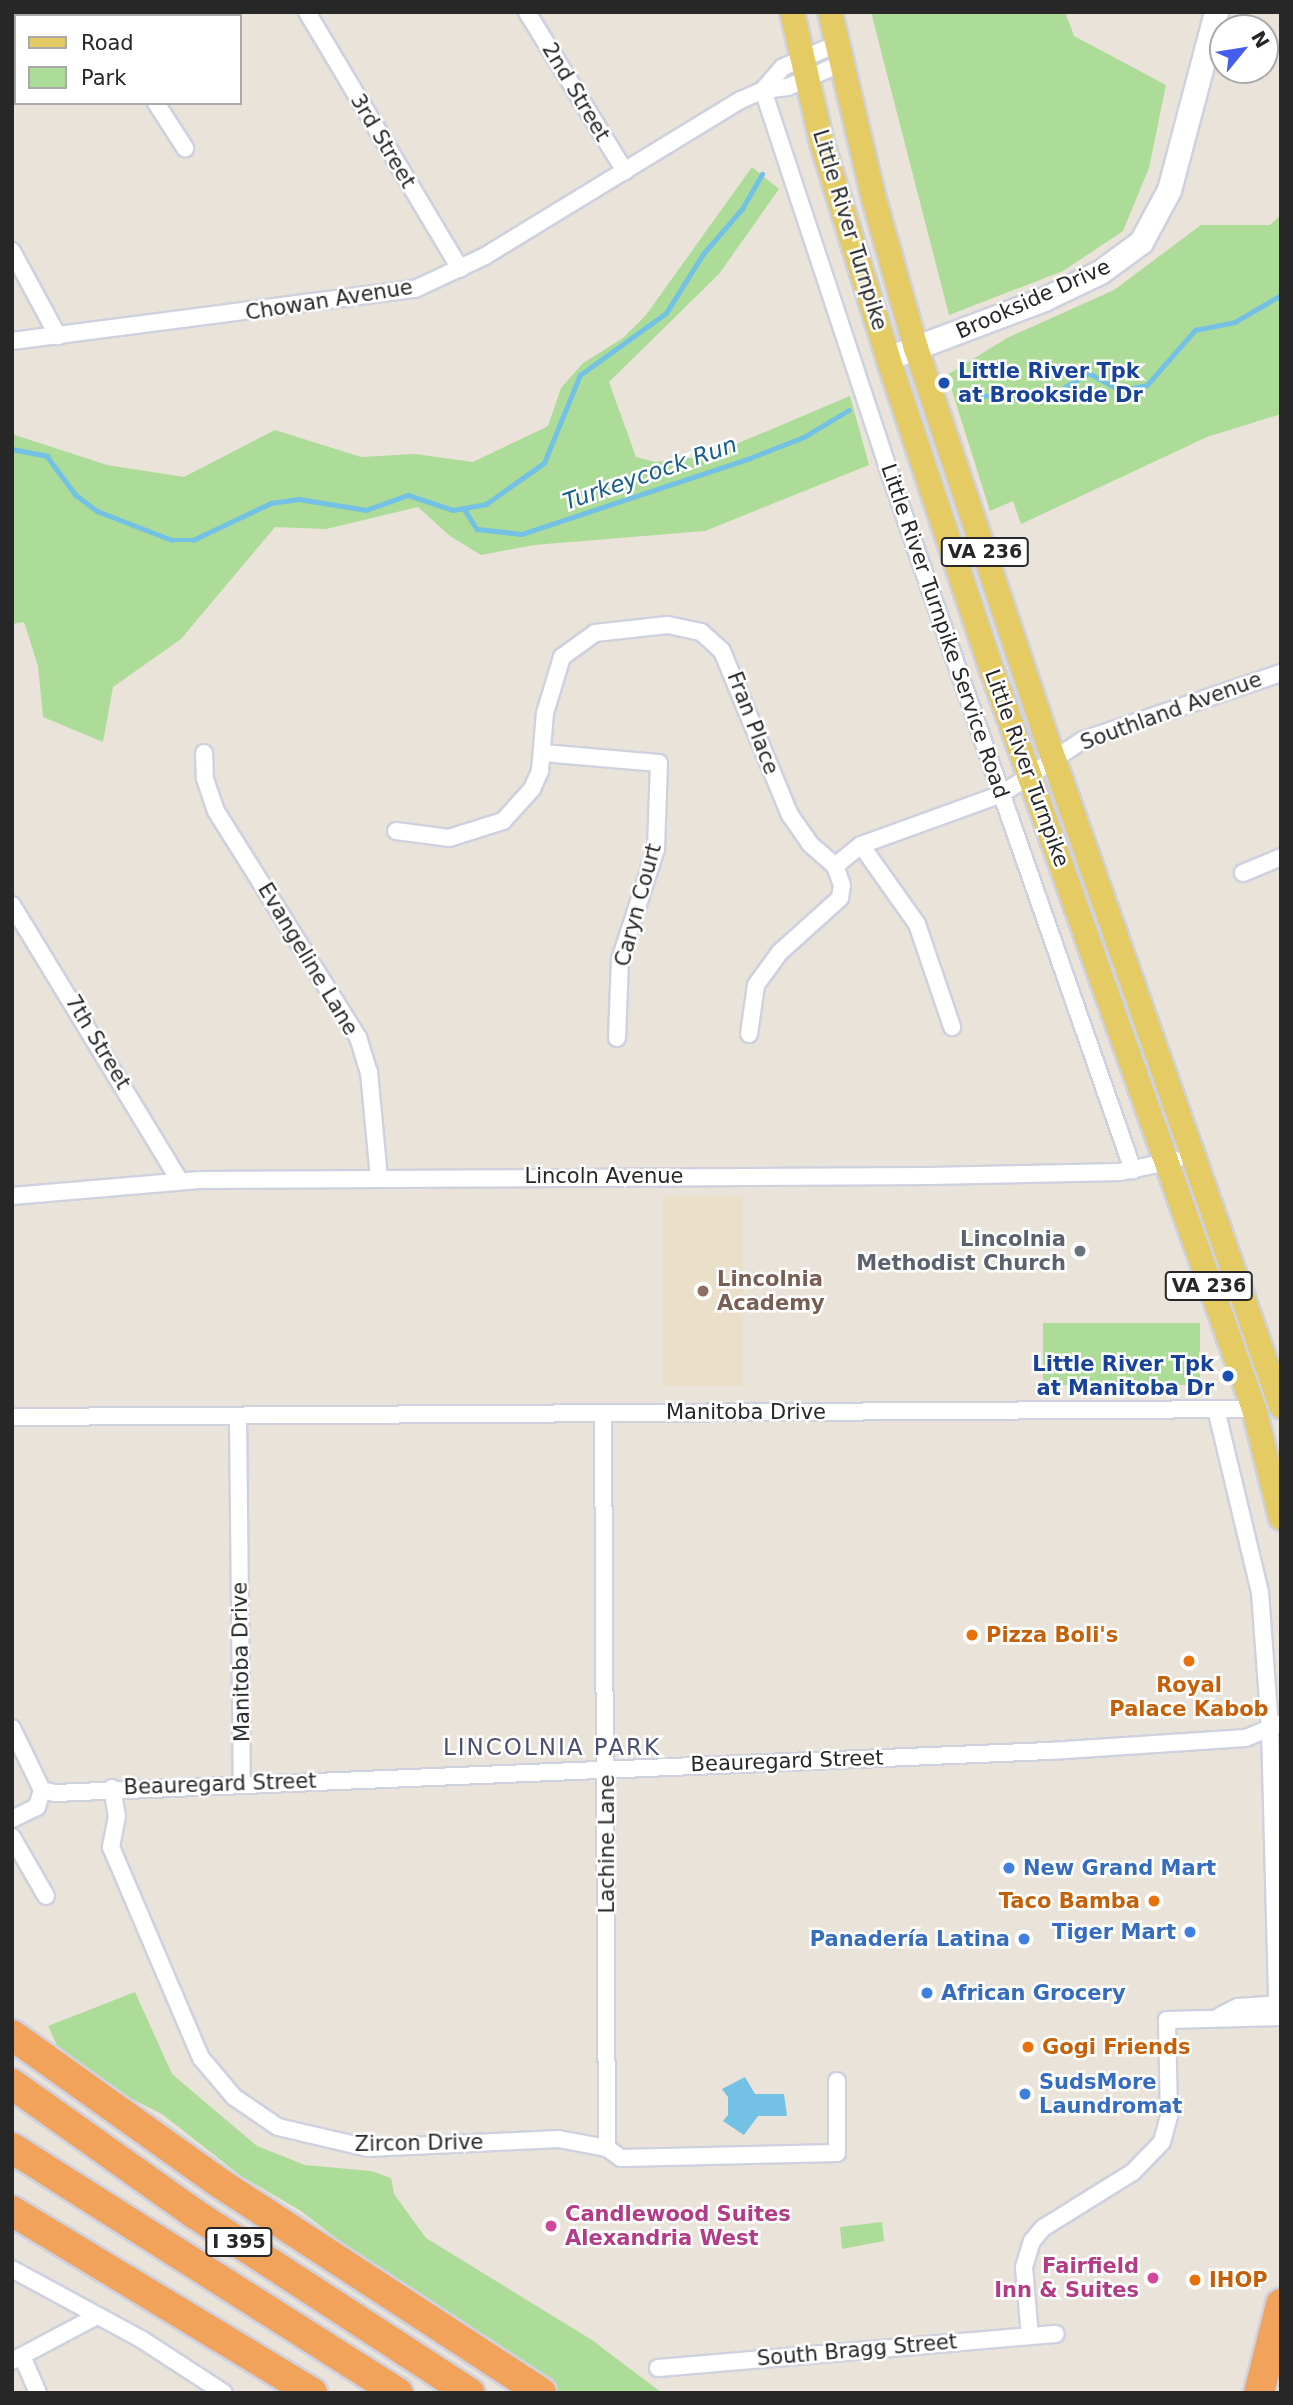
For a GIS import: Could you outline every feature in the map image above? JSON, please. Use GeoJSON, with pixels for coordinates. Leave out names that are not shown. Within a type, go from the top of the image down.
{"type":"FeatureCollection","features":[{"type":"Feature","properties":{"kind":"highway"},"geometry":{"type":"LineString","coordinates":[[12,2035],[232,2192],[541,2393]]}},
{"type":"Feature","properties":{"kind":"highway","name":"I 395"},"geometry":{"type":"LineString","coordinates":[[12,2084],[195,2214],[470,2393]]}},
{"type":"Feature","properties":{"kind":"highway"},"geometry":{"type":"LineString","coordinates":[[12,2127],[53,2155],[108,2209]]}},
{"type":"Feature","properties":{"kind":"highway"},"geometry":{"type":"LineString","coordinates":[[12,2148],[398,2393]]}},
{"type":"Feature","properties":{"kind":"highway"},"geometry":{"type":"LineString","coordinates":[[12,2211],[313,2393]]}},
{"type":"Feature","properties":{"kind":"highway"},"geometry":{"type":"LineString","coordinates":[[1259,2393],[1281,2304]]}},
{"type":"Feature","properties":{"kind":"highway"},"geometry":{"type":"LineString","coordinates":[[1253,2393],[1271,2341]]}},
{"type":"Feature","properties":{"kind":"main road","name":"Little River Turnpike"},"geometry":{"type":"LineString","coordinates":[[792,12],[804,68],[888,358],[1164,1164],[1254,1409],[1281,1518]]}},
{"type":"Feature","properties":{"kind":"main road","name":"Little River Turnpike"},"geometry":{"type":"LineString","coordinates":[[830,12],[877,212],[916,348],[1054,757],[1281,1406]]}},
{"type":"Feature","properties":{"kind":"street","name":"3rd Street"},"geometry":{"type":"LineString","coordinates":[[307,12],[460,269]]}},
{"type":"Feature","properties":{"kind":"street","name":"2nd Street"},"geometry":{"type":"LineString","coordinates":[[527,12],[625,170]]}},
{"type":"Feature","properties":{"kind":"street","name":"Brookside Drive"},"geometry":{"type":"LineString","coordinates":[[888,358],[1055,293],[1100,272],[1141,242],[1169,190],[1216,12]]}},
{"type":"Feature","properties":{"kind":"street","name":"Chowan Avenue"},"geometry":{"type":"LineString","coordinates":[[12,341],[394,294],[460,269],[763,90],[783,67],[804,68],[840,53]]}},
{"type":"Feature","properties":{"kind":"street","name":"Little River Turnpike Service Road"},"geometry":{"type":"LineString","coordinates":[[763,90],[1133,1170]]}},
{"type":"Feature","properties":{"kind":"street"},"geometry":{"type":"LineString","coordinates":[[157,105],[185,148]]}},
{"type":"Feature","properties":{"kind":"street"},"geometry":{"type":"LineString","coordinates":[[12,251],[58,336]]}},
{"type":"Feature","properties":{"kind":"street","name":"Fran Place"},"geometry":{"type":"LineString","coordinates":[[396,831],[449,838],[503,821],[532,789],[543,753],[552,680],[562,657],[581,641],[611,628],[668,625],[701,632],[722,651],[734,671],[790,815],[810,845],[835,866]]}},
{"type":"Feature","properties":{"kind":"street","name":"Southland Avenue"},"geometry":{"type":"LineString","coordinates":[[835,866],[861,845],[1002,794],[1083,740],[1281,673]]}},
{"type":"Feature","properties":{"kind":"street","name":"Evangeline Lane"},"geometry":{"type":"LineString","coordinates":[[204,753],[205,779],[216,811],[358,1037],[369,1072],[379,1177]]}},
{"type":"Feature","properties":{"kind":"street","name":"Caryn Court"},"geometry":{"type":"LineString","coordinates":[[543,753],[659,763],[656,849],[620,960],[617,1038]]}},
{"type":"Feature","properties":{"kind":"street"},"geometry":{"type":"LineString","coordinates":[[861,845],[917,924],[952,1027]]}},
{"type":"Feature","properties":{"kind":"street"},"geometry":{"type":"LineString","coordinates":[[1242,873],[1281,857]]}},
{"type":"Feature","properties":{"kind":"street"},"geometry":{"type":"LineString","coordinates":[[749,1034],[751,1001],[764,973],[779,953],[840,898],[842,886],[835,866]]}},
{"type":"Feature","properties":{"kind":"street","name":"7th Street"},"geometry":{"type":"LineString","coordinates":[[12,905],[180,1181]]}},
{"type":"Feature","properties":{"kind":"street","name":"Lincoln Avenue"},"geometry":{"type":"LineString","coordinates":[[12,1196],[180,1181],[379,1177],[930,1176],[1133,1170],[1195,1154]]}},
{"type":"Feature","properties":{"kind":"street"},"geometry":{"type":"LineString","coordinates":[[1030,2336],[1024,2267],[1032,2241],[1043,2228],[1133,2172],[1161,2142],[1169,2116],[1167,2020],[1280,2009],[1275,1726],[1260,1592],[1235,1472],[1216,1409]]}},
{"type":"Feature","properties":{"kind":"street","name":"Manitoba Drive"},"geometry":{"type":"LineString","coordinates":[[12,1417],[1254,1409]]}},
{"type":"Feature","properties":{"kind":"street","name":"Lachine Lane"},"geometry":{"type":"LineString","coordinates":[[603,1413],[607,2148]]}},
{"type":"Feature","properties":{"kind":"street","name":"Manitoba Drive"},"geometry":{"type":"LineString","coordinates":[[238,1416],[242,1783]]}},
{"type":"Feature","properties":{"kind":"street","name":"Beauregard Street"},"geometry":{"type":"LineString","coordinates":[[42,1790],[55,1793],[112,1788],[607,1769],[1211,1741],[1246,1738],[1275,1726]]}},
{"type":"Feature","properties":{"kind":"street"},"geometry":{"type":"LineString","coordinates":[[12,1728],[42,1790],[37,1807],[12,1819]]}},
{"type":"Feature","properties":{"kind":"street","name":"Zircon Drive"},"geometry":{"type":"LineString","coordinates":[[112,1788],[117,1816],[111,1847],[201,2058],[234,2097],[278,2127],[368,2148],[559,2139],[607,2148],[621,2158],[837,2153],[836,2081]]}},
{"type":"Feature","properties":{"kind":"street"},"geometry":{"type":"LineString","coordinates":[[12,1838],[46,1896]]}},
{"type":"Feature","properties":{"kind":"street"},"geometry":{"type":"LineString","coordinates":[[12,2269],[95,2318],[141,2339],[224,2393]]}},
{"type":"Feature","properties":{"kind":"street"},"geometry":{"type":"LineString","coordinates":[[38,2393],[17,2358],[95,2318]]}},
{"type":"Feature","properties":{"kind":"street","name":"South Bragg Street"},"geometry":{"type":"LineString","coordinates":[[658,2368],[1056,2334]]}},
{"type":"Feature","properties":{"kind":"shaded area","name":"Lincolnia Academy"},"geometry":{"type":"Polygon","coordinates":[[[663,1196],[743,1196],[743,1386],[663,1386],[663,1196]]]}},
{"type":"Feature","properties":{"kind":"green space"},"geometry":{"type":"Polygon","coordinates":[[[871,12],[1065,12],[1074,36],[1166,85],[1149,168],[1123,231],[1063,271],[949,315],[871,12]]]}},
{"type":"Feature","properties":{"kind":"green space"},"geometry":{"type":"Polygon","coordinates":[[[752,167],[779,189],[719,274],[609,382],[636,457],[655,462],[708,456],[850,396],[869,465],[705,531],[534,545],[481,555],[450,536],[418,507],[326,529],[275,527],[181,639],[113,687],[103,742],[43,717],[38,666],[24,622],[12,624],[12,434],[107,465],[184,477],[275,430],[361,457],[415,454],[473,462],[548,426],[561,388],[583,363],[623,338],[646,315],[752,167]]]}},
{"type":"Feature","properties":{"kind":"green space"},"geometry":{"type":"Polygon","coordinates":[[[1281,215],[1281,414],[1207,437],[1021,524],[1013,501],[990,511],[947,375],[1007,338],[1114,290],[1201,225],[1270,225],[1281,215]]]}},
{"type":"Feature","properties":{"kind":"green space"},"geometry":{"type":"Polygon","coordinates":[[[1043,1323],[1200,1323],[1200,1385],[1043,1385],[1043,1323]]]}},
{"type":"Feature","properties":{"kind":"green space"},"geometry":{"type":"Polygon","coordinates":[[[135,1992],[172,2074],[257,2146],[305,2165],[371,2171],[391,2178],[394,2194],[426,2238],[592,2340],[662,2393],[535,2393],[389,2296],[336,2238],[301,2211],[241,2176],[162,2114],[67,2067],[48,2026],[135,1992]]]}},
{"type":"Feature","properties":{"kind":"green space"},"geometry":{"type":"Polygon","coordinates":[[[882,2222],[884,2241],[842,2249],[840,2227],[882,2222]]]}},
{"type":"Feature","properties":{"kind":"water"},"geometry":{"type":"Polygon","coordinates":[[[745,2077],[755,2094],[784,2094],[787,2116],[758,2116],[744,2135],[723,2121],[728,2115],[728,2097],[722,2089],[745,2077]]]}},
{"type":"Feature","properties":{"kind":"waterway","name":"Turkeycock Run"},"geometry":{"type":"LineString","coordinates":[[12,449],[47,456],[76,495],[97,511],[172,540],[193,540],[271,503],[299,499],[366,510],[408,495],[453,510],[486,504],[544,463],[580,375],[666,313],[703,254],[742,209],[762,174]]}},
{"type":"Feature","properties":{"kind":"waterway","name":"Turkeycock Run"},"geometry":{"type":"LineString","coordinates":[[974,396],[1053,394],[1089,373],[1120,390],[1147,385],[1195,330],[1235,322],[1281,295]]}},
{"type":"Feature","properties":{"kind":"waterway","name":"Turkeycock Run"},"geometry":{"type":"LineString","coordinates":[[465,510],[477,529],[522,534],[750,458],[804,437],[849,410]]}},
{"type":"Feature","properties":{"kind":"place","name":"Little River Tpk at Brookside Dr"},"geometry":{"type":"Point","coordinates":[944,383]}},
{"type":"Feature","properties":{"kind":"place","name":"Lincolnia Methodist Church"},"geometry":{"type":"Point","coordinates":[1080,1251]}},
{"type":"Feature","properties":{"kind":"place","name":"Lincolnia Academy"},"geometry":{"type":"Point","coordinates":[703,1291]}},
{"type":"Feature","properties":{"kind":"place","name":"Little River Tpk at Manitoba Dr"},"geometry":{"type":"Point","coordinates":[1228,1376]}},
{"type":"Feature","properties":{"kind":"place","name":"Pizza Boli's"},"geometry":{"type":"Point","coordinates":[972,1635]}},
{"type":"Feature","properties":{"kind":"place","name":"Royal Palace Kabob"},"geometry":{"type":"Point","coordinates":[1189,1661]}},
{"type":"Feature","properties":{"kind":"place","name":"New Grand Mart"},"geometry":{"type":"Point","coordinates":[1009,1868]}},
{"type":"Feature","properties":{"kind":"place","name":"Taco Bamba"},"geometry":{"type":"Point","coordinates":[1154,1901]}},
{"type":"Feature","properties":{"kind":"place","name":"Tiger Mart"},"geometry":{"type":"Point","coordinates":[1190,1932]}},
{"type":"Feature","properties":{"kind":"place","name":"Panadería Latina"},"geometry":{"type":"Point","coordinates":[1024,1939]}},
{"type":"Feature","properties":{"kind":"place","name":"African Grocery"},"geometry":{"type":"Point","coordinates":[927,1993]}},
{"type":"Feature","properties":{"kind":"place","name":"Gogi Friends"},"geometry":{"type":"Point","coordinates":[1028,2047]}},
{"type":"Feature","properties":{"kind":"place","name":"SudsMore Laundromat"},"geometry":{"type":"Point","coordinates":[1025,2094]}},
{"type":"Feature","properties":{"kind":"place","name":"Candlewood Suites Alexandria West"},"geometry":{"type":"Point","coordinates":[551,2226]}},
{"type":"Feature","properties":{"kind":"place","name":"Fairfield Inn & Suites"},"geometry":{"type":"Point","coordinates":[1153,2278]}},
{"type":"Feature","properties":{"kind":"place","name":"IHOP"},"geometry":{"type":"Point","coordinates":[1195,2280]}},
{"type":"Feature","properties":{"kind":"district","name":"LINCOLNIA PARK"},"geometry":{"type":"Point","coordinates":[552,1747]}}]}
